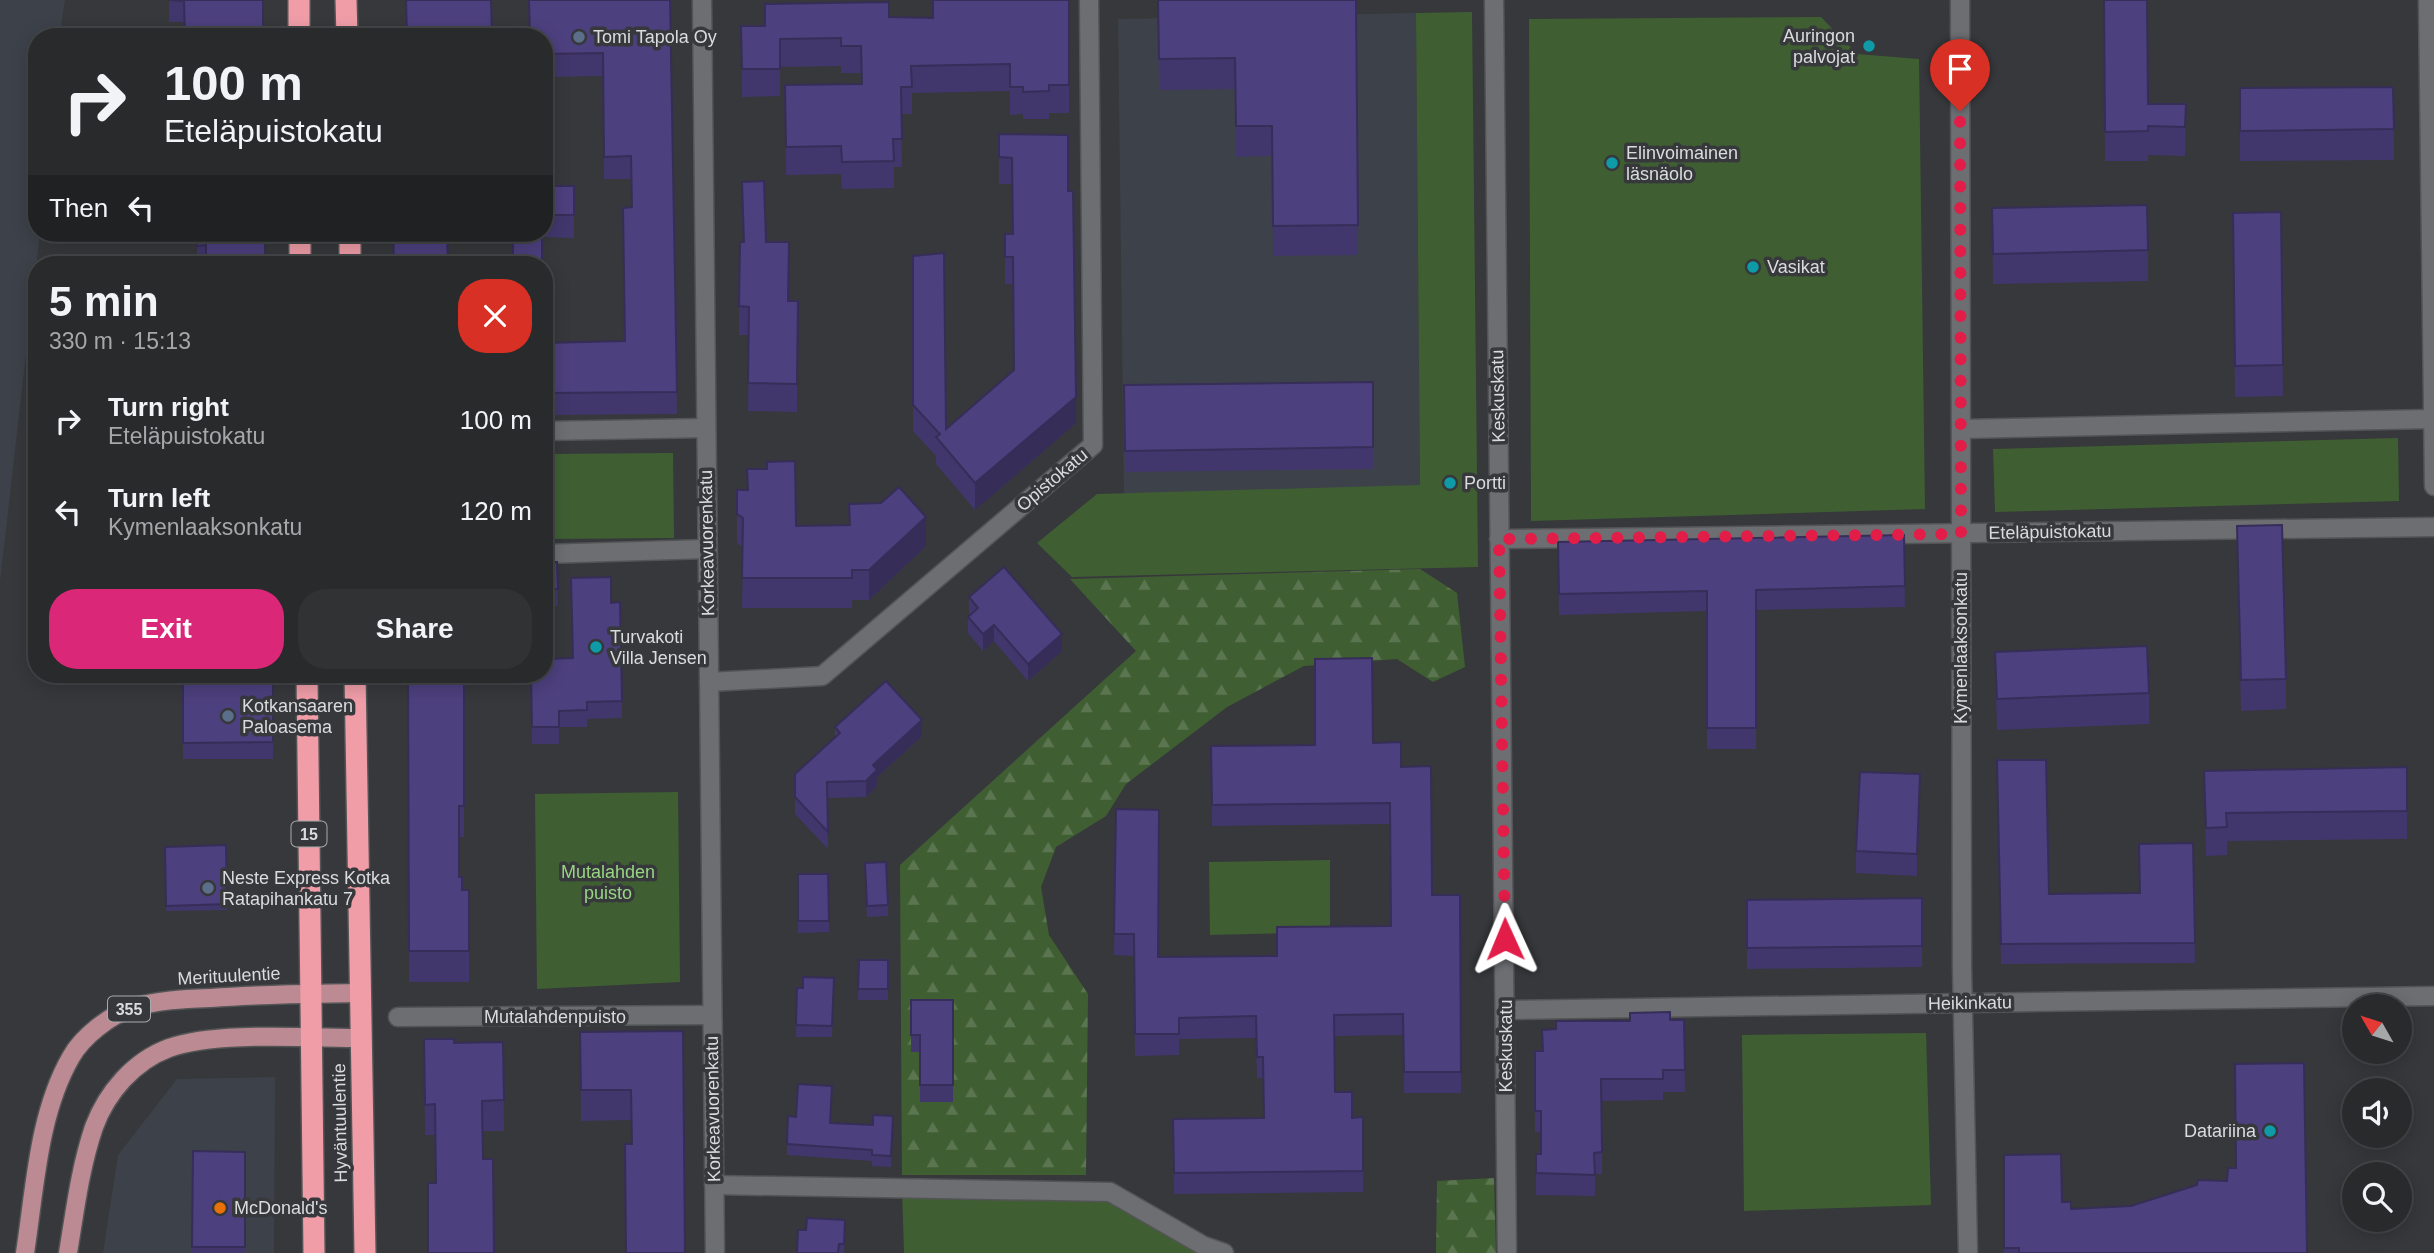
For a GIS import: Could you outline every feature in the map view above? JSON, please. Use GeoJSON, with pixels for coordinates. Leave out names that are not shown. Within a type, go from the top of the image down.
{"type":"FeatureCollection","features":[{"type":"Feature","properties":{"kind":"highway"},"geometry":{"type":"LineString","coordinates":[[299,0],[299,28]]}},
{"type":"Feature","properties":{"kind":"highway"},"geometry":{"type":"LineString","coordinates":[[346,0],[347,28]]}},
{"type":"Feature","properties":{"kind":"highway","name":"15"},"geometry":{"type":"LineString","coordinates":[[307,683],[311,993]]}},
{"type":"Feature","properties":{"kind":"highway","name":"Hyväntuulentie"},"geometry":{"type":"LineString","coordinates":[[355,683],[365,1253]]}},
{"type":"Feature","properties":{"kind":"highway","name":"Hyväntuulentie"},"geometry":{"type":"LineString","coordinates":[[311,993],[314,1253]]}},
{"type":"Feature","properties":{"kind":"main road","name":"Merituulentie"},"geometry":{"type":"LineString","coordinates":[[24,1253],[42,1144],[56,1089],[72,1055],[103,1023],[131,1008],[165,1001],[360,993]]}},
{"type":"Feature","properties":{"kind":"main road"},"geometry":{"type":"LineString","coordinates":[[68,1253],[86,1154],[95,1125],[111,1093],[135,1066],[170,1048],[202,1041],[361,1038]]}},
{"type":"Feature","properties":{"kind":"street","name":"Korkeavuorenkatu"},"geometry":{"type":"LineString","coordinates":[[702,0],[715,1253]]}},
{"type":"Feature","properties":{"kind":"street","name":"Opistokatu"},"geometry":{"type":"LineString","coordinates":[[709,682],[822,676],[1093,445],[1089,0]]}},
{"type":"Feature","properties":{"kind":"street","name":"Keskuskatu"},"geometry":{"type":"LineString","coordinates":[[1494,0],[1507,1253]]}},
{"type":"Feature","properties":{"kind":"street","name":"Kymenlaaksonkatu"},"geometry":{"type":"LineString","coordinates":[[1960,0],[1962,1003],[1968,1253]]}},
{"type":"Feature","properties":{"kind":"street"},"geometry":{"type":"LineString","coordinates":[[2428,0],[2431,419],[2434,486]]}},
{"type":"Feature","properties":{"kind":"street"},"geometry":{"type":"LineString","coordinates":[[1961,429],[2431,419]]}},
{"type":"Feature","properties":{"kind":"street"},"geometry":{"type":"LineString","coordinates":[[553,431],[706,428]]}},
{"type":"Feature","properties":{"kind":"street","name":"Eteläpuistokatu"},"geometry":{"type":"LineString","coordinates":[[1499,539],[2434,527]]}},
{"type":"Feature","properties":{"kind":"street"},"geometry":{"type":"LineString","coordinates":[[553,554],[707,549]]}},
{"type":"Feature","properties":{"kind":"street","name":"Heikinkatu"},"geometry":{"type":"LineString","coordinates":[[1506,1010],[2434,996]]}},
{"type":"Feature","properties":{"kind":"street","name":"Mutalahdenpuisto"},"geometry":{"type":"LineString","coordinates":[[398,1017],[712,1015]]}},
{"type":"Feature","properties":{"kind":"street"},"geometry":{"type":"LineString","coordinates":[[714,1185],[1110,1192],[1204,1246],[1224,1253]]}},
{"type":"Feature","properties":{"kind":"shaded area"},"geometry":{"type":"Polygon","coordinates":[[[0,0],[65,0],[60,28],[28,28],[28,242],[39,242],[37,256],[28,256],[28,337],[0,581],[0,0]]]}},
{"type":"Feature","properties":{"kind":"shaded area"},"geometry":{"type":"Polygon","coordinates":[[[1416,13],[1420,486],[1124,495],[1118,19],[1416,13]]]}},
{"type":"Feature","properties":{"kind":"shaded area"},"geometry":{"type":"Polygon","coordinates":[[[275,1077],[274,1253],[103,1253],[118,1155],[177,1079],[275,1077]]]}},
{"type":"Feature","properties":{"kind":"green space"},"geometry":{"type":"Polygon","coordinates":[[[1472,12],[1478,567],[1072,577],[1037,543],[1097,494],[1420,485],[1416,13],[1472,12]]]}},
{"type":"Feature","properties":{"kind":"green space"},"geometry":{"type":"Polygon","coordinates":[[[1821,17],[1857,54],[1919,59],[1925,509],[1531,521],[1529,19],[1821,17]]]}},
{"type":"Feature","properties":{"kind":"green space"},"geometry":{"type":"Polygon","coordinates":[[[2398,438],[2399,501],[1995,512],[1993,449],[2398,438]]]}},
{"type":"Feature","properties":{"kind":"green space"},"geometry":{"type":"Polygon","coordinates":[[[673,453],[674,538],[553,539],[553,454],[673,453]]]}},
{"type":"Feature","properties":{"kind":"green space"},"geometry":{"type":"Polygon","coordinates":[[[1420,569],[1457,593],[1465,667],[1433,682],[1397,659],[1304,666],[1227,707],[1126,784],[1106,816],[1056,847],[1041,887],[1049,935],[1088,994],[1086,1175],[902,1175],[900,865],[1136,651],[1070,579],[1420,569]]]}},
{"type":"Feature","properties":{"kind":"green space","name":"Mutalahden puisto"},"geometry":{"type":"Polygon","coordinates":[[[678,792],[680,982],[537,989],[535,794],[678,792]]]}},
{"type":"Feature","properties":{"kind":"green space"},"geometry":{"type":"Polygon","coordinates":[[[1330,860],[1330,932],[1210,935],[1209,862],[1330,860]]]}},
{"type":"Feature","properties":{"kind":"green space"},"geometry":{"type":"Polygon","coordinates":[[[1926,1033],[1931,1205],[1744,1211],[1742,1035],[1926,1033]]]}},
{"type":"Feature","properties":{"kind":"green space"},"geometry":{"type":"Polygon","coordinates":[[[1494,1178],[1496,1253],[1436,1253],[1437,1181],[1494,1178]]]}},
{"type":"Feature","properties":{"kind":"green space"},"geometry":{"type":"Polygon","coordinates":[[[902,1188],[1110,1192],[1230,1253],[904,1253],[902,1188]]]}},
{"type":"Feature","properties":{"kind":"building"},"geometry":{"type":"Polygon","coordinates":[[[169,0],[263,0],[263,28],[185,28],[184,1],[169,0]]]}},
{"type":"Feature","properties":{"kind":"building"},"geometry":{"type":"Polygon","coordinates":[[[406,0],[491,0],[492,28],[407,28],[406,0]]]}},
{"type":"Feature","properties":{"kind":"building"},"geometry":{"type":"Polygon","coordinates":[[[529,0],[670,0],[677,392],[553,393],[553,343],[625,341],[623,208],[632,207],[631,156],[604,157],[603,53],[553,54],[553,28],[530,28],[529,0]]]}},
{"type":"Feature","properties":{"kind":"building"},"geometry":{"type":"Polygon","coordinates":[[[933,0],[1069,0],[1069,85],[1049,85],[1049,91],[1023,92],[1023,87],[1010,87],[1010,64],[911,66],[912,87],[901,87],[902,139],[893,139],[894,161],[842,162],[841,146],[786,147],[785,85],[862,84],[861,46],[841,46],[841,38],[780,39],[780,69],[742,69],[741,26],[765,26],[765,4],[889,2],[889,17],[933,18],[933,0]]]}},
{"type":"Feature","properties":{"kind":"building"},"geometry":{"type":"Polygon","coordinates":[[[1158,0],[1356,0],[1358,225],[1273,226],[1272,126],[1236,126],[1235,58],[1159,59],[1158,0]]]}},
{"type":"Feature","properties":{"kind":"building"},"geometry":{"type":"Polygon","coordinates":[[[2104,0],[2147,0],[2148,104],[2186,104],[2185,127],[2148,126],[2148,131],[2105,132],[2104,0]]]}},
{"type":"Feature","properties":{"kind":"building"},"geometry":{"type":"Polygon","coordinates":[[[2393,87],[2394,129],[2240,131],[2240,88],[2393,87]]]}},
{"type":"Feature","properties":{"kind":"building"},"geometry":{"type":"Polygon","coordinates":[[[999,134],[1068,135],[1068,191],[1073,191],[1076,397],[975,483],[936,437],[940,434],[913,405],[913,256],[944,253],[946,429],[1014,370],[1013,257],[1005,257],[1005,234],[1013,234],[1012,158],[999,157],[999,134]]]}},
{"type":"Feature","properties":{"kind":"building"},"geometry":{"type":"Polygon","coordinates":[[[764,181],[766,242],[789,242],[788,301],[798,301],[797,384],[748,383],[749,307],[739,306],[740,242],[744,242],[742,182],[764,181]]]}},
{"type":"Feature","properties":{"kind":"building"},"geometry":{"type":"Polygon","coordinates":[[[553,186],[574,186],[574,215],[553,215],[553,186]]]}},
{"type":"Feature","properties":{"kind":"building"},"geometry":{"type":"Polygon","coordinates":[[[2147,205],[2148,250],[1993,254],[1992,208],[2147,205]]]}},
{"type":"Feature","properties":{"kind":"building"},"geometry":{"type":"Polygon","coordinates":[[[2281,212],[2283,365],[2235,366],[2233,213],[2281,212]]]}},
{"type":"Feature","properties":{"kind":"building"},"geometry":{"type":"Polygon","coordinates":[[[197,242],[265,242],[265,256],[206,256],[206,245],[197,246],[197,242]]]}},
{"type":"Feature","properties":{"kind":"building"},"geometry":{"type":"Polygon","coordinates":[[[393,242],[447,242],[448,256],[394,256],[393,242]]]}},
{"type":"Feature","properties":{"kind":"building"},"geometry":{"type":"Polygon","coordinates":[[[513,242],[542,242],[542,256],[513,256],[513,242]]]}},
{"type":"Feature","properties":{"kind":"building"},"geometry":{"type":"Polygon","coordinates":[[[1373,382],[1373,447],[1125,451],[1124,385],[1373,382]]]}},
{"type":"Feature","properties":{"kind":"building"},"geometry":{"type":"Polygon","coordinates":[[[795,461],[796,526],[850,525],[849,504],[881,503],[899,487],[926,517],[869,570],[852,570],[852,578],[742,578],[743,518],[737,514],[737,490],[748,490],[747,469],[767,469],[767,462],[795,461]]]}},
{"type":"Feature","properties":{"kind":"building"},"geometry":{"type":"Polygon","coordinates":[[[2282,525],[2286,679],[2241,680],[2237,526],[2282,525]]]}},
{"type":"Feature","properties":{"kind":"building"},"geometry":{"type":"Polygon","coordinates":[[[1904,535],[1905,586],[1756,590],[1756,728],[1707,728],[1707,591],[1559,594],[1558,542],[1904,535]]]}},
{"type":"Feature","properties":{"kind":"building"},"geometry":{"type":"Polygon","coordinates":[[[553,562],[557,562],[558,589],[553,589],[553,562]]]}},
{"type":"Feature","properties":{"kind":"building"},"geometry":{"type":"Polygon","coordinates":[[[1004,567],[1062,634],[1028,664],[994,625],[983,634],[968,617],[978,608],[969,597],[1004,567]]]}},
{"type":"Feature","properties":{"kind":"building","name":"Turvakoti Villa Jensen"},"geometry":{"type":"Polygon","coordinates":[[[611,577],[611,603],[620,602],[622,701],[587,702],[587,710],[559,711],[559,727],[532,727],[531,683],[553,683],[553,659],[573,658],[571,578],[611,577]]]}},
{"type":"Feature","properties":{"kind":"building"},"geometry":{"type":"Polygon","coordinates":[[[2147,646],[2149,693],[1997,699],[1995,652],[2147,646]]]}},
{"type":"Feature","properties":{"kind":"building"},"geometry":{"type":"Polygon","coordinates":[[[1372,658],[1373,743],[1401,742],[1401,767],[1431,766],[1432,895],[1460,895],[1461,1072],[1404,1072],[1403,1014],[1334,1015],[1335,1092],[1352,1092],[1352,1118],[1363,1117],[1363,1171],[1174,1173],[1173,1119],[1264,1118],[1263,1057],[1257,1057],[1256,1016],[1179,1018],[1179,1034],[1135,1034],[1134,934],[1114,934],[1116,809],[1159,810],[1158,957],[1277,956],[1277,927],[1391,926],[1390,803],[1212,805],[1211,746],[1315,745],[1315,659],[1372,658]]]}},
{"type":"Feature","properties":{"kind":"building"},"geometry":{"type":"Polygon","coordinates":[[[886,681],[922,720],[873,765],[877,770],[866,781],[827,782],[828,832],[795,797],[795,774],[840,733],[835,727],[886,681]]]}},
{"type":"Feature","properties":{"kind":"building","name":"Kotkansaaren Paloasema"},"geometry":{"type":"Polygon","coordinates":[[[183,683],[273,683],[273,742],[183,743],[183,683]]]}},
{"type":"Feature","properties":{"kind":"building"},"geometry":{"type":"Polygon","coordinates":[[[408,683],[464,683],[464,806],[459,806],[459,877],[462,877],[462,890],[469,890],[469,951],[409,951],[408,683]]]}},
{"type":"Feature","properties":{"kind":"building"},"geometry":{"type":"Polygon","coordinates":[[[1997,760],[2046,760],[2049,894],[2140,893],[2139,844],[2193,843],[2195,943],[2001,944],[1997,760]]]}},
{"type":"Feature","properties":{"kind":"building"},"geometry":{"type":"Polygon","coordinates":[[[2407,767],[2407,811],[2226,813],[2227,827],[2206,828],[2204,771],[2407,767]]]}},
{"type":"Feature","properties":{"kind":"building"},"geometry":{"type":"Polygon","coordinates":[[[1860,772],[1920,774],[1917,854],[1856,851],[1860,772]]]}},
{"type":"Feature","properties":{"kind":"building"},"geometry":{"type":"Polygon","coordinates":[[[226,845],[227,904],[166,906],[165,847],[226,845]]]}},
{"type":"Feature","properties":{"kind":"building"},"geometry":{"type":"Polygon","coordinates":[[[886,862],[888,905],[867,906],[865,863],[886,862]]]}},
{"type":"Feature","properties":{"kind":"building"},"geometry":{"type":"Polygon","coordinates":[[[798,874],[828,874],[829,921],[798,921],[798,874]]]}},
{"type":"Feature","properties":{"kind":"building"},"geometry":{"type":"Polygon","coordinates":[[[1922,898],[1922,946],[1747,948],[1747,900],[1922,898]]]}},
{"type":"Feature","properties":{"kind":"building"},"geometry":{"type":"Polygon","coordinates":[[[859,960],[888,960],[888,989],[858,989],[859,960]]]}},
{"type":"Feature","properties":{"kind":"building"},"geometry":{"type":"Polygon","coordinates":[[[803,977],[834,978],[832,1026],[796,1025],[797,988],[803,988],[803,977]]]}},
{"type":"Feature","properties":{"kind":"building"},"geometry":{"type":"Polygon","coordinates":[[[911,1000],[953,1000],[953,1085],[920,1085],[920,1035],[911,1035],[911,1000]]]}},
{"type":"Feature","properties":{"kind":"building"},"geometry":{"type":"Polygon","coordinates":[[[1670,1012],[1670,1020],[1684,1020],[1685,1070],[1663,1070],[1663,1079],[1601,1079],[1602,1152],[1594,1153],[1595,1175],[1536,1173],[1536,1154],[1541,1154],[1541,1111],[1535,1111],[1535,1051],[1543,1051],[1542,1030],[1556,1029],[1556,1021],[1630,1021],[1630,1013],[1670,1012]]]}},
{"type":"Feature","properties":{"kind":"building"},"geometry":{"type":"Polygon","coordinates":[[[683,1031],[685,1253],[626,1253],[625,1144],[632,1144],[631,1090],[581,1090],[580,1032],[683,1031]]]}},
{"type":"Feature","properties":{"kind":"building"},"geometry":{"type":"Polygon","coordinates":[[[424,1039],[454,1039],[454,1043],[503,1042],[504,1100],[482,1101],[483,1159],[493,1159],[494,1253],[428,1253],[428,1183],[436,1183],[435,1104],[425,1105],[424,1039]]]}},
{"type":"Feature","properties":{"kind":"building","name":"Datariina"},"geometry":{"type":"Polygon","coordinates":[[[2304,1063],[2307,1253],[2019,1253],[2019,1248],[2004,1248],[2004,1155],[2061,1154],[2062,1202],[2071,1202],[2071,1209],[2131,1206],[2197,1185],[2198,1180],[2227,1181],[2228,1168],[2236,1168],[2235,1064],[2304,1063]]]}},
{"type":"Feature","properties":{"kind":"building"},"geometry":{"type":"Polygon","coordinates":[[[798,1084],[832,1086],[830,1123],[873,1125],[873,1115],[893,1116],[891,1156],[872,1155],[872,1150],[787,1144],[788,1116],[796,1117],[798,1084]]]}},
{"type":"Feature","properties":{"kind":"building"},"geometry":{"type":"Polygon","coordinates":[[[193,1151],[245,1152],[245,1247],[192,1247],[193,1151]]]}},
{"type":"Feature","properties":{"kind":"building"},"geometry":{"type":"Polygon","coordinates":[[[807,1218],[845,1220],[844,1244],[839,1244],[838,1253],[797,1253],[798,1230],[806,1230],[807,1218]]]}},
{"type":"Feature","properties":{"kind":"place","name":"Tomi Tapola Oy"},"geometry":{"type":"Point","coordinates":[579,37]}},
{"type":"Feature","properties":{"kind":"place","name":"Auringon palvojat"},"geometry":{"type":"Point","coordinates":[1869,46]}},
{"type":"Feature","properties":{"kind":"place","name":"Elinvoimainen läsnäolo"},"geometry":{"type":"Point","coordinates":[1612,163]}},
{"type":"Feature","properties":{"kind":"place","name":"Vasikat"},"geometry":{"type":"Point","coordinates":[1753,267]}},
{"type":"Feature","properties":{"kind":"place","name":"Portti"},"geometry":{"type":"Point","coordinates":[1450,483]}},
{"type":"Feature","properties":{"kind":"place","name":"Turvakoti Villa Jensen"},"geometry":{"type":"Point","coordinates":[596,647]}},
{"type":"Feature","properties":{"kind":"place","name":"Kotkansaaren Paloasema"},"geometry":{"type":"Point","coordinates":[228,716]}},
{"type":"Feature","properties":{"kind":"place","name":"Neste Express Kotka Ratapihankatu 7"},"geometry":{"type":"Point","coordinates":[208,888]}},
{"type":"Feature","properties":{"kind":"place","name":"Datariina"},"geometry":{"type":"Point","coordinates":[2270,1131]}},
{"type":"Feature","properties":{"kind":"place","name":"McDonald's"},"geometry":{"type":"Point","coordinates":[220,1208]}},
{"type":"Feature","properties":{"kind":"route"},"geometry":{"type":"LineString","coordinates":[[1505,939],[1499,539],[1961,534],[1960,111]]}}]}
